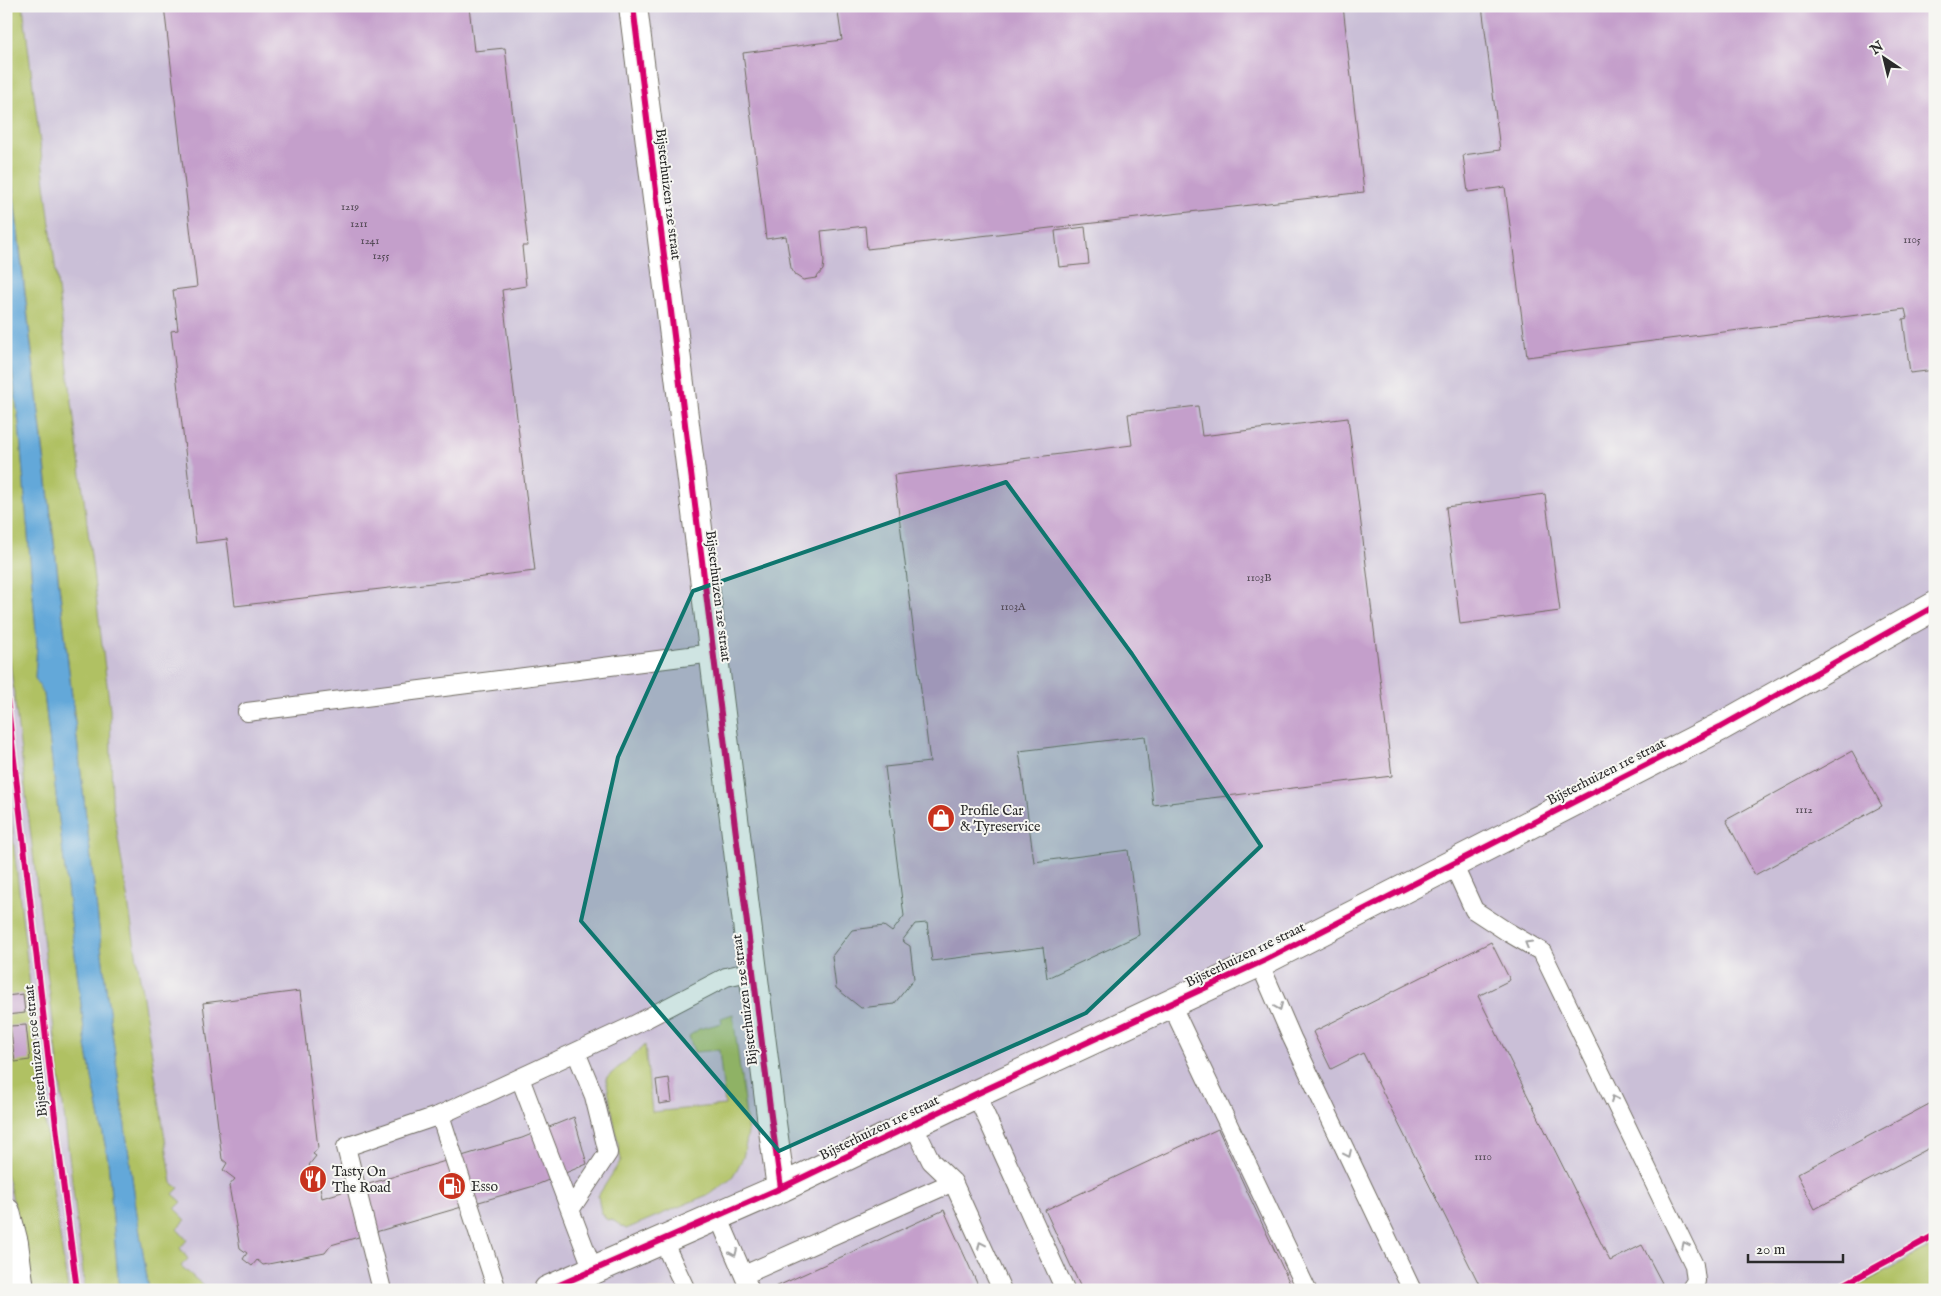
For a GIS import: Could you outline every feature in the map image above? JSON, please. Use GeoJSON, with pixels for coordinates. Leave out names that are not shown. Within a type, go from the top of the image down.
{"type":"FeatureCollection","features":[{"type":"Feature","properties":{"kind":"street","name":"Bijsterhuizen 12e straat"},"geometry":{"type":"LineString","coordinates":[[632,6],[781,1188]]}},
{"type":"Feature","properties":{"kind":"street","name":"Bijsterhuizen 11e straat"},"geometry":{"type":"LineString","coordinates":[[548,1290],[781,1188],[976,1094],[1260,962],[1720,727],[1935,606]]}},
{"type":"Feature","properties":{"kind":"street"},"geometry":{"type":"LineString","coordinates":[[6,1212],[14,1243],[20,1290]]}},
{"type":"Feature","properties":{"kind":"lane"},"geometry":{"type":"LineString","coordinates":[[247,712],[713,652]]}},
{"type":"Feature","properties":{"kind":"lane"},"geometry":{"type":"LineString","coordinates":[[1453,864],[1474,910],[1542,952],[1694,1265],[1696,1281],[1690,1290]]}},
{"type":"Feature","properties":{"kind":"lane"},"geometry":{"type":"LineString","coordinates":[[1260,962],[1292,1038],[1412,1290]]}},
{"type":"Feature","properties":{"kind":"lane"},"geometry":{"type":"LineString","coordinates":[[382,1290],[346,1147],[440,1115],[634,1025],[726,977],[753,971]]}},
{"type":"Feature","properties":{"kind":"lane"},"geometry":{"type":"LineString","coordinates":[[1171,1004],[1307,1290]]}},
{"type":"Feature","properties":{"kind":"lane"},"geometry":{"type":"LineString","coordinates":[[570,1210],[608,1153],[594,1096],[576,1052]]}},
{"type":"Feature","properties":{"kind":"lane"},"geometry":{"type":"LineString","coordinates":[[520,1078],[593,1270]]}},
{"type":"Feature","properties":{"kind":"lane"},"geometry":{"type":"LineString","coordinates":[[976,1094],[1065,1290]]}},
{"type":"Feature","properties":{"kind":"lane"},"geometry":{"type":"LineString","coordinates":[[440,1115],[497,1290]]}},
{"type":"Feature","properties":{"kind":"lane"},"geometry":{"type":"LineString","coordinates":[[913,1124],[932,1161],[952,1182],[1002,1290]]}},
{"type":"Feature","properties":{"kind":"lane"},"geometry":{"type":"LineString","coordinates":[[718,1216],[747,1282],[952,1182]]}},
{"type":"Feature","properties":{"kind":"lane"},"geometry":{"type":"LineString","coordinates":[[663,1240],[686,1290]]}},
{"type":"Feature","properties":{"kind":"highlighted area"},"geometry":{"type":"Polygon","coordinates":[[[1006,482],[1132,654],[1261,846],[1086,1013],[779,1151],[581,921],[618,757],[693,591],[1006,482]]]}},
{"type":"Feature","properties":{"kind":"shaded area"},"geometry":{"type":"Polygon","coordinates":[[[6,6],[1935,6],[1935,1290],[6,1290],[6,6]]]}},
{"type":"Feature","properties":{"kind":"green space"},"geometry":{"type":"Polygon","coordinates":[[[6,6],[23,6],[110,709],[112,800],[172,1183],[179,1188],[173,1194],[182,1202],[175,1209],[186,1220],[177,1229],[187,1240],[180,1248],[188,1259],[181,1266],[206,1290],[149,1290],[138,1221],[106,988],[7,135],[6,6]]]}},
{"type":"Feature","properties":{"kind":"green space"},"geometry":{"type":"Polygon","coordinates":[[[6,322],[19,424],[37,644],[35,678],[44,694],[86,1046],[108,1160],[119,1290],[85,1290],[6,627],[6,322]]]}},
{"type":"Feature","properties":{"kind":"green space"},"geometry":{"type":"Polygon","coordinates":[[[6,777],[54,1196],[68,1290],[32,1290],[24,1242],[6,1173],[6,777]]]}},
{"type":"Feature","properties":{"kind":"green space"},"geometry":{"type":"Polygon","coordinates":[[[733,1014],[748,1133],[743,1158],[731,1179],[712,1193],[626,1229],[611,1219],[607,1220],[601,1212],[598,1196],[621,1160],[606,1078],[645,1045],[652,1112],[725,1105],[719,1050],[694,1052],[689,1036],[699,1029],[722,1023],[721,1018],[733,1014]]]}},
{"type":"Feature","properties":{"kind":"green space"},"geometry":{"type":"Polygon","coordinates":[[[1935,1244],[1935,1284],[1924,1290],[1851,1290],[1935,1244]]]}},
{"type":"Feature","properties":{"kind":"water"},"geometry":{"type":"Polygon","coordinates":[[[6,132],[106,988],[149,1290],[119,1290],[108,1160],[86,1046],[44,694],[35,678],[37,644],[19,424],[6,322],[6,132]]]}},
{"type":"Feature","properties":{"kind":"building"},"geometry":{"type":"Polygon","coordinates":[[[164,6],[469,6],[474,51],[505,48],[528,246],[522,246],[526,286],[502,290],[535,571],[235,606],[227,539],[196,543],[171,331],[178,330],[173,290],[197,287],[164,6]]]}},
{"type":"Feature","properties":{"kind":"building"},"geometry":{"type":"Polygon","coordinates":[[[837,6],[1343,6],[1364,192],[867,249],[865,226],[821,231],[823,270],[816,278],[803,280],[795,275],[791,268],[786,236],[766,239],[743,53],[842,40],[837,6]]]}},
{"type":"Feature","properties":{"kind":"building"},"geometry":{"type":"Polygon","coordinates":[[[1482,6],[1935,6],[1935,370],[1910,373],[1903,319],[1907,318],[1905,309],[1527,357],[1505,187],[1468,192],[1463,155],[1500,150],[1482,6]]]}},
{"type":"Feature","properties":{"kind":"building"},"geometry":{"type":"Polygon","coordinates":[[[1085,227],[1089,264],[1059,267],[1055,231],[1085,227]]]}},
{"type":"Feature","properties":{"kind":"building"},"geometry":{"type":"Polygon","coordinates":[[[1198,406],[1202,436],[1348,418],[1392,776],[1153,805],[1145,736],[1019,751],[1034,862],[1128,850],[1139,935],[1047,978],[1043,947],[932,961],[927,923],[915,924],[902,941],[910,946],[914,979],[894,1004],[861,1008],[836,988],[832,956],[852,930],[884,926],[892,932],[904,916],[885,767],[930,762],[894,475],[1132,445],[1128,414],[1198,406]]]}},
{"type":"Feature","properties":{"kind":"building"},"geometry":{"type":"Polygon","coordinates":[[[1545,494],[1560,611],[1460,624],[1446,507],[1545,494]]]}},
{"type":"Feature","properties":{"kind":"building"},"geometry":{"type":"Polygon","coordinates":[[[1852,751],[1882,806],[1755,875],[1726,820],[1852,751]]]}},
{"type":"Feature","properties":{"kind":"building"},"geometry":{"type":"Polygon","coordinates":[[[1491,942],[1510,980],[1478,996],[1610,1261],[1642,1245],[1662,1283],[1648,1290],[1482,1290],[1363,1053],[1331,1069],[1313,1032],[1491,942]]]}},
{"type":"Feature","properties":{"kind":"building"},"geometry":{"type":"Polygon","coordinates":[[[300,991],[318,1148],[313,1154],[316,1156],[309,1165],[313,1171],[317,1170],[322,1198],[522,1138],[574,1117],[587,1164],[534,1186],[331,1245],[325,1253],[263,1265],[257,1260],[252,1266],[243,1259],[247,1253],[240,1248],[229,1186],[235,1179],[223,1170],[227,1163],[222,1159],[203,1003],[300,991]]]}},
{"type":"Feature","properties":{"kind":"building"},"geometry":{"type":"Polygon","coordinates":[[[23,994],[25,1013],[6,1015],[6,996],[23,994]]]}},
{"type":"Feature","properties":{"kind":"building"},"geometry":{"type":"Polygon","coordinates":[[[26,1025],[30,1060],[15,1062],[10,1026],[26,1025]]]}},
{"type":"Feature","properties":{"kind":"building"},"geometry":{"type":"Polygon","coordinates":[[[669,1078],[672,1102],[659,1104],[656,1080],[669,1078]]]}},
{"type":"Feature","properties":{"kind":"building"},"geometry":{"type":"Polygon","coordinates":[[[1935,1101],[1935,1145],[1815,1209],[1797,1174],[1935,1101]]]}},
{"type":"Feature","properties":{"kind":"building"},"geometry":{"type":"Polygon","coordinates":[[[1218,1129],[1293,1290],[1082,1290],[1045,1210],[1218,1129]]]}},
{"type":"Feature","properties":{"kind":"building"},"geometry":{"type":"Polygon","coordinates":[[[944,1210],[980,1290],[769,1290],[944,1210]]]}},
{"type":"Feature","properties":{"kind":"cycle path"},"geometry":{"type":"LineString","coordinates":[[633,6],[781,1188]]}},
{"type":"Feature","properties":{"kind":"cycle path"},"geometry":{"type":"LineString","coordinates":[[548,1290],[781,1188],[976,1094],[1265,960],[1720,727],[1935,606]]}},
{"type":"Feature","properties":{"kind":"cycle path","name":"Bijsterhuizen 10e straat"},"geometry":{"type":"LineString","coordinates":[[6,690],[58,1143],[77,1290]]}},
{"type":"Feature","properties":{"kind":"cycle path"},"geometry":{"type":"LineString","coordinates":[[1834,1290],[1935,1235]]}},
{"type":"Feature","properties":{"kind":"place","name":"Profile Car & Tyreservice"},"geometry":{"type":"Point","coordinates":[941,818]}},
{"type":"Feature","properties":{"kind":"place","name":"Tasty On The Road"},"geometry":{"type":"Point","coordinates":[313,1179]}},
{"type":"Feature","properties":{"kind":"place","name":"Esso"},"geometry":{"type":"Point","coordinates":[452,1186]}}]}
